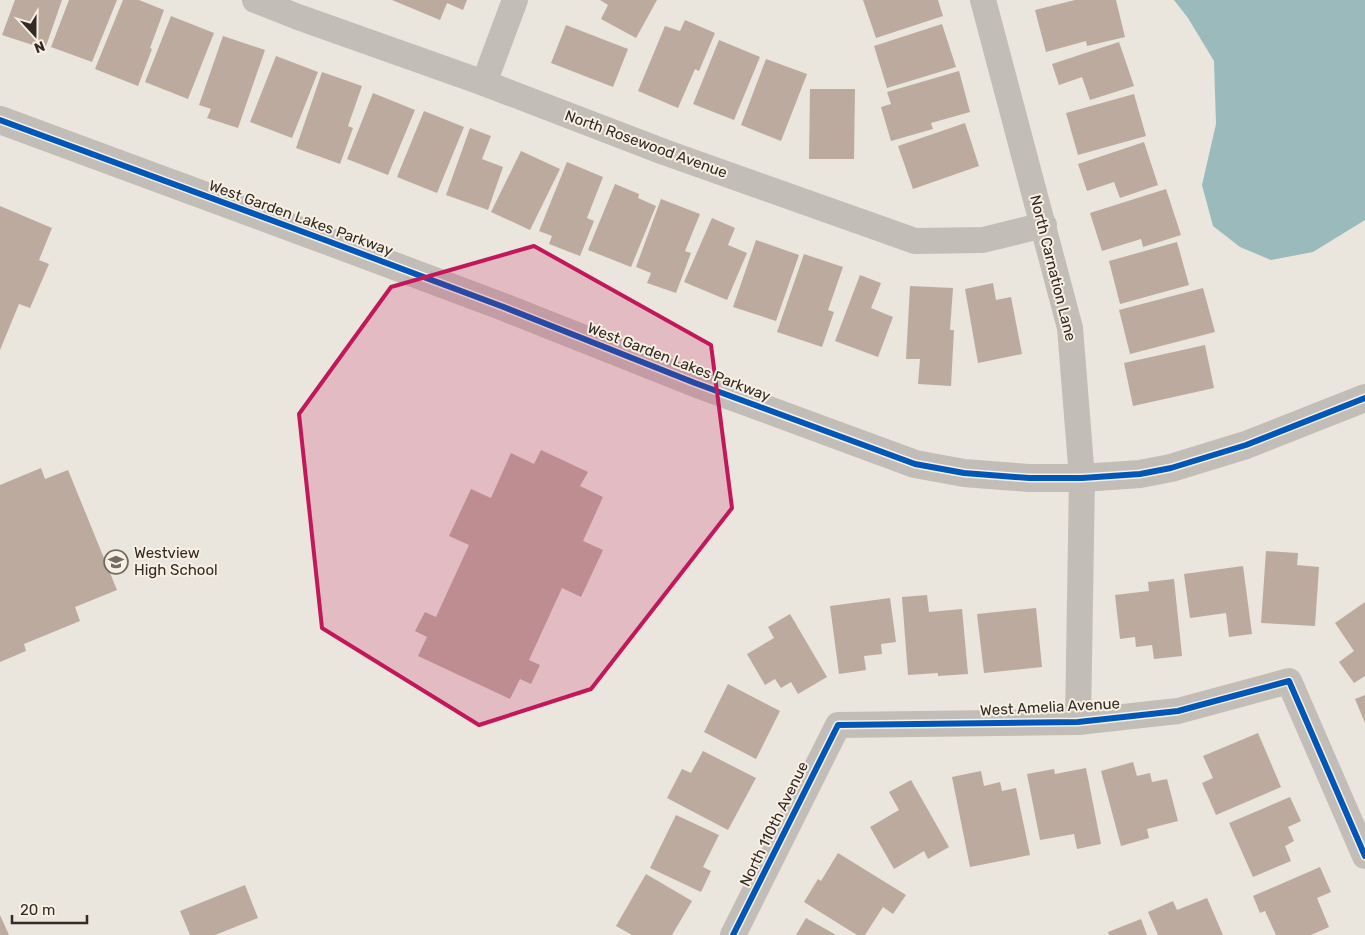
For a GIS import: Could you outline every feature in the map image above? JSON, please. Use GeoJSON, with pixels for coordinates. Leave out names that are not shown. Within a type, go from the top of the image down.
{"type":"FeatureCollection","features":[{"type":"Feature","properties":{"kind":"street","name":"North Rosewood Avenue"},"geometry":{"type":"LineString","coordinates":[[255,0],[484,83],[664,152],[915,241],[983,240],[1044,225]]}},
{"type":"Feature","properties":{"kind":"street"},"geometry":{"type":"LineString","coordinates":[[484,83],[515,0]]}},
{"type":"Feature","properties":{"kind":"street","name":"North Carnation Lane"},"geometry":{"type":"LineString","coordinates":[[983,0],[1070,328],[1082,478],[1078,722]]}},
{"type":"Feature","properties":{"kind":"street","name":"West Garden Lakes Parkway"},"geometry":{"type":"LineString","coordinates":[[0,120],[326,240],[501,306],[695,383],[915,464],[964,473],[1029,478],[1082,478],[1140,474],[1171,468],[1246,445],[1365,398]]}},
{"type":"Feature","properties":{"kind":"street","name":"West Amelia Avenue"},"geometry":{"type":"LineString","coordinates":[[838,725],[1078,722],[1178,711],[1290,681],[1365,856]]}},
{"type":"Feature","properties":{"kind":"street","name":"North 110th Avenue"},"geometry":{"type":"LineString","coordinates":[[733,935],[838,725]]}},
{"type":"Feature","properties":{"kind":"highlighted area"},"geometry":{"type":"Polygon","coordinates":[[[534,246],[711,345],[732,508],[591,689],[479,725],[322,628],[299,414],[391,287],[534,246]]]}},
{"type":"Feature","properties":{"kind":"water"},"geometry":{"type":"Polygon","coordinates":[[[1174,0],[1365,0],[1365,220],[1313,252],[1271,260],[1240,247],[1213,226],[1202,185],[1216,124],[1214,61],[1188,18],[1174,0]]]}},
{"type":"Feature","properties":{"kind":"building"},"geometry":{"type":"Polygon","coordinates":[[[15,0],[62,0],[45,49],[2,35],[15,0]]]}},
{"type":"Feature","properties":{"kind":"building"},"geometry":{"type":"Polygon","coordinates":[[[69,0],[117,0],[92,62],[51,47],[69,0]]]}},
{"type":"Feature","properties":{"kind":"building"},"geometry":{"type":"Polygon","coordinates":[[[123,0],[139,0],[164,10],[138,86],[95,69],[123,0]]]}},
{"type":"Feature","properties":{"kind":"building"},"geometry":{"type":"Polygon","coordinates":[[[392,0],[467,0],[463,10],[447,3],[440,20],[392,0]]]}},
{"type":"Feature","properties":{"kind":"building"},"geometry":{"type":"Polygon","coordinates":[[[600,0],[657,0],[636,38],[601,19],[608,5],[600,0]]]}},
{"type":"Feature","properties":{"kind":"building"},"geometry":{"type":"Polygon","coordinates":[[[863,0],[938,0],[943,16],[876,38],[863,0]]]}},
{"type":"Feature","properties":{"kind":"building"},"geometry":{"type":"Polygon","coordinates":[[[1075,0],[1116,0],[1125,37],[1087,46],[1086,41],[1046,52],[1035,10],[1075,0]]]}},
{"type":"Feature","properties":{"kind":"building"},"geometry":{"type":"Polygon","coordinates":[[[171,16],[214,33],[188,99],[145,82],[171,16]]]}},
{"type":"Feature","properties":{"kind":"building"},"geometry":{"type":"Polygon","coordinates":[[[685,20],[715,33],[699,71],[695,69],[678,108],[638,91],[665,26],[680,31],[685,20]]]}},
{"type":"Feature","properties":{"kind":"building"},"geometry":{"type":"Polygon","coordinates":[[[942,24],[956,67],[887,88],[874,46],[942,24]]]}},
{"type":"Feature","properties":{"kind":"building"},"geometry":{"type":"Polygon","coordinates":[[[566,25],[628,49],[613,87],[551,63],[566,25]]]}},
{"type":"Feature","properties":{"kind":"building"},"geometry":{"type":"Polygon","coordinates":[[[223,36],[265,50],[238,128],[207,118],[211,109],[199,105],[223,36]]]}},
{"type":"Feature","properties":{"kind":"building"},"geometry":{"type":"Polygon","coordinates":[[[719,40],[760,57],[734,120],[693,104],[719,40]]]}},
{"type":"Feature","properties":{"kind":"building"},"geometry":{"type":"Polygon","coordinates":[[[1119,42],[1134,86],[1090,100],[1082,77],[1059,85],[1052,64],[1119,42]]]}},
{"type":"Feature","properties":{"kind":"building"},"geometry":{"type":"Polygon","coordinates":[[[276,56],[318,72],[292,138],[250,122],[276,56]]]}},
{"type":"Feature","properties":{"kind":"building"},"geometry":{"type":"Polygon","coordinates":[[[766,59],[807,74],[781,141],[741,125],[766,59]]]}},
{"type":"Feature","properties":{"kind":"building"},"geometry":{"type":"Polygon","coordinates":[[[959,71],[970,112],[931,123],[933,129],[891,141],[881,107],[891,104],[887,92],[959,71]]]}},
{"type":"Feature","properties":{"kind":"building"},"geometry":{"type":"Polygon","coordinates":[[[322,72],[362,86],[348,126],[353,128],[340,164],[296,148],[322,72]]]}},
{"type":"Feature","properties":{"kind":"building"},"geometry":{"type":"Polygon","coordinates":[[[810,89],[855,89],[854,159],[809,159],[810,89]]]}},
{"type":"Feature","properties":{"kind":"building"},"geometry":{"type":"Polygon","coordinates":[[[373,93],[415,110],[388,175],[347,159],[373,93]]]}},
{"type":"Feature","properties":{"kind":"building"},"geometry":{"type":"Polygon","coordinates":[[[1134,94],[1146,136],[1078,155],[1066,113],[1134,94]]]}},
{"type":"Feature","properties":{"kind":"building"},"geometry":{"type":"Polygon","coordinates":[[[424,111],[464,127],[437,193],[397,177],[424,111]]]}},
{"type":"Feature","properties":{"kind":"building"},"geometry":{"type":"Polygon","coordinates":[[[965,123],[979,166],[913,189],[898,146],[965,123]]]}},
{"type":"Feature","properties":{"kind":"building"},"geometry":{"type":"Polygon","coordinates":[[[470,128],[491,136],[482,159],[503,167],[488,210],[446,195],[470,128]]]}},
{"type":"Feature","properties":{"kind":"building"},"geometry":{"type":"Polygon","coordinates":[[[1144,142],[1158,185],[1120,198],[1114,182],[1087,191],[1078,164],[1144,142]]]}},
{"type":"Feature","properties":{"kind":"building"},"geometry":{"type":"Polygon","coordinates":[[[521,151],[560,169],[530,230],[491,212],[521,151]]]}},
{"type":"Feature","properties":{"kind":"building"},"geometry":{"type":"Polygon","coordinates":[[[567,162],[603,177],[587,218],[594,221],[580,256],[549,244],[552,236],[539,231],[567,162]]]}},
{"type":"Feature","properties":{"kind":"building"},"geometry":{"type":"Polygon","coordinates":[[[615,184],[639,194],[638,198],[656,206],[631,267],[588,250],[615,184]]]}},
{"type":"Feature","properties":{"kind":"building"},"geometry":{"type":"Polygon","coordinates":[[[1166,189],[1181,235],[1143,247],[1141,239],[1102,251],[1090,213],[1166,189]]]}},
{"type":"Feature","properties":{"kind":"building"},"geometry":{"type":"Polygon","coordinates":[[[661,199],[700,214],[685,251],[691,253],[676,293],[647,283],[651,273],[636,267],[661,199]]]}},
{"type":"Feature","properties":{"kind":"building"},"geometry":{"type":"Polygon","coordinates":[[[0,206],[52,228],[39,260],[49,264],[30,308],[19,304],[0,350],[0,206]]]}},
{"type":"Feature","properties":{"kind":"building"},"geometry":{"type":"Polygon","coordinates":[[[712,218],[735,228],[728,245],[747,253],[727,300],[684,282],[712,218]]]}},
{"type":"Feature","properties":{"kind":"building"},"geometry":{"type":"Polygon","coordinates":[[[756,240],[799,255],[776,321],[733,307],[756,240]]]}},
{"type":"Feature","properties":{"kind":"building"},"geometry":{"type":"Polygon","coordinates":[[[1177,242],[1189,285],[1120,304],[1109,261],[1177,242]]]}},
{"type":"Feature","properties":{"kind":"building"},"geometry":{"type":"Polygon","coordinates":[[[804,254],[843,267],[828,310],[834,312],[822,347],[777,332],[804,254]]]}},
{"type":"Feature","properties":{"kind":"building"},"geometry":{"type":"Polygon","coordinates":[[[860,275],[881,283],[871,308],[893,317],[878,357],[835,341],[860,275]]]}},
{"type":"Feature","properties":{"kind":"building"},"geometry":{"type":"Polygon","coordinates":[[[993,283],[996,300],[1011,297],[1022,354],[978,363],[965,289],[993,283]]]}},
{"type":"Feature","properties":{"kind":"building"},"geometry":{"type":"Polygon","coordinates":[[[910,286],[953,288],[950,330],[954,330],[951,386],[918,384],[920,359],[906,359],[910,286]]]}},
{"type":"Feature","properties":{"kind":"building"},"geometry":{"type":"Polygon","coordinates":[[[1203,288],[1215,332],[1130,354],[1119,310],[1203,288]]]}},
{"type":"Feature","properties":{"kind":"building"},"geometry":{"type":"Polygon","coordinates":[[[1205,345],[1214,388],[1133,406],[1124,363],[1205,345]]]}},
{"type":"Feature","properties":{"kind":"building"},"geometry":{"type":"Polygon","coordinates":[[[541,450],[588,472],[580,486],[603,497],[583,541],[603,550],[581,597],[562,588],[529,660],[540,665],[531,684],[520,679],[510,699],[418,656],[427,637],[415,631],[425,612],[436,617],[469,545],[449,536],[471,489],[491,498],[511,453],[534,464],[541,450]]]}},
{"type":"Feature","properties":{"kind":"building"},"geometry":{"type":"Polygon","coordinates":[[[41,468],[45,479],[68,470],[117,590],[75,607],[80,621],[24,644],[26,651],[0,662],[0,485],[41,468]]]}},
{"type":"Feature","properties":{"kind":"building"},"geometry":{"type":"Polygon","coordinates":[[[1266,551],[1298,553],[1297,565],[1319,567],[1315,626],[1261,623],[1266,551]]]}},
{"type":"Feature","properties":{"kind":"building"},"geometry":{"type":"Polygon","coordinates":[[[1243,566],[1252,634],[1229,637],[1226,613],[1190,618],[1184,574],[1243,566]]]}},
{"type":"Feature","properties":{"kind":"building"},"geometry":{"type":"Polygon","coordinates":[[[1174,579],[1182,656],[1154,659],[1152,645],[1136,647],[1135,637],[1120,639],[1115,595],[1149,591],[1148,582],[1174,579]]]}},
{"type":"Feature","properties":{"kind":"building"},"geometry":{"type":"Polygon","coordinates":[[[927,595],[929,612],[962,609],[968,674],[908,675],[902,597],[927,595]]]}},
{"type":"Feature","properties":{"kind":"building"},"geometry":{"type":"Polygon","coordinates":[[[890,598],[896,642],[881,644],[882,654],[864,656],[866,670],[839,674],[830,606],[890,598]]]}},
{"type":"Feature","properties":{"kind":"building"},"geometry":{"type":"Polygon","coordinates":[[[1365,602],[1365,676],[1354,683],[1339,662],[1354,651],[1335,623],[1365,602]]]}},
{"type":"Feature","properties":{"kind":"building"},"geometry":{"type":"Polygon","coordinates":[[[1036,608],[1042,667],[984,673],[977,614],[1036,608]]]}},
{"type":"Feature","properties":{"kind":"building"},"geometry":{"type":"Polygon","coordinates":[[[790,614],[827,677],[798,694],[791,682],[781,688],[775,679],[765,685],[747,654],[774,638],[768,627],[790,614]]]}},
{"type":"Feature","properties":{"kind":"building"},"geometry":{"type":"Polygon","coordinates":[[[728,684],[780,711],[756,759],[704,732],[728,684]]]}},
{"type":"Feature","properties":{"kind":"building"},"geometry":{"type":"Polygon","coordinates":[[[1365,695],[1365,723],[1355,699],[1365,695]]]}},
{"type":"Feature","properties":{"kind":"building"},"geometry":{"type":"Polygon","coordinates":[[[1258,733],[1281,787],[1216,815],[1202,783],[1213,778],[1203,756],[1258,733]]]}},
{"type":"Feature","properties":{"kind":"building"},"geometry":{"type":"Polygon","coordinates":[[[703,751],[756,778],[728,830],[667,798],[682,769],[691,773],[703,751]]]}},
{"type":"Feature","properties":{"kind":"building"},"geometry":{"type":"Polygon","coordinates":[[[1133,762],[1137,776],[1150,773],[1152,782],[1167,779],[1178,821],[1147,829],[1149,838],[1121,846],[1101,771],[1133,762]]]}},
{"type":"Feature","properties":{"kind":"building"},"geometry":{"type":"Polygon","coordinates":[[[1086,768],[1101,844],[1077,849],[1074,834],[1040,840],[1027,774],[1054,769],[1055,774],[1086,768]]]}},
{"type":"Feature","properties":{"kind":"building"},"geometry":{"type":"Polygon","coordinates":[[[981,771],[984,786],[1000,782],[1002,791],[1016,788],[1030,855],[970,867],[952,777],[981,771]]]}},
{"type":"Feature","properties":{"kind":"building"},"geometry":{"type":"Polygon","coordinates":[[[911,780],[949,847],[928,859],[924,851],[894,869],[870,827],[899,810],[889,792],[911,780]]]}},
{"type":"Feature","properties":{"kind":"building"},"geometry":{"type":"Polygon","coordinates":[[[1290,797],[1301,821],[1288,827],[1294,841],[1285,846],[1291,861],[1253,877],[1229,823],[1290,797]]]}},
{"type":"Feature","properties":{"kind":"building"},"geometry":{"type":"Polygon","coordinates":[[[676,815],[719,835],[703,867],[711,871],[701,892],[650,868],[676,815]]]}},
{"type":"Feature","properties":{"kind":"building"},"geometry":{"type":"Polygon","coordinates":[[[838,853],[906,895],[893,914],[883,907],[865,935],[857,935],[804,902],[818,879],[821,881],[838,853]]]}},
{"type":"Feature","properties":{"kind":"building"},"geometry":{"type":"Polygon","coordinates":[[[1320,867],[1331,892],[1317,898],[1329,927],[1311,935],[1276,935],[1265,911],[1260,913],[1253,896],[1320,867]]]}},
{"type":"Feature","properties":{"kind":"building"},"geometry":{"type":"Polygon","coordinates":[[[646,874],[692,901],[672,935],[632,935],[616,926],[646,874]]]}},
{"type":"Feature","properties":{"kind":"building"},"geometry":{"type":"Polygon","coordinates":[[[245,885],[258,918],[215,935],[190,935],[180,911],[245,885]]]}},
{"type":"Feature","properties":{"kind":"building"},"geometry":{"type":"Polygon","coordinates":[[[1207,898],[1223,935],[1158,935],[1148,912],[1173,901],[1177,910],[1207,898]]]}},
{"type":"Feature","properties":{"kind":"building"},"geometry":{"type":"Polygon","coordinates":[[[0,915],[9,935],[0,935],[0,915]]]}},
{"type":"Feature","properties":{"kind":"building"},"geometry":{"type":"Polygon","coordinates":[[[806,918],[836,935],[796,935],[806,918]]]}},
{"type":"Feature","properties":{"kind":"building"},"geometry":{"type":"Polygon","coordinates":[[[1141,919],[1147,935],[1109,935],[1108,932],[1141,919]]]}},
{"type":"Feature","properties":{"kind":"cycle path"},"geometry":{"type":"LineString","coordinates":[[0,120],[501,306],[695,383],[915,464],[964,473],[1029,478],[1082,478],[1140,474],[1171,468],[1246,445],[1365,398]]}},
{"type":"Feature","properties":{"kind":"cycle path"},"geometry":{"type":"LineString","coordinates":[[733,935],[838,725],[1078,722],[1178,711],[1289,681],[1365,856]]}},
{"type":"Feature","properties":{"kind":"place","name":"Westview High School"},"geometry":{"type":"Point","coordinates":[116,562]}}]}
